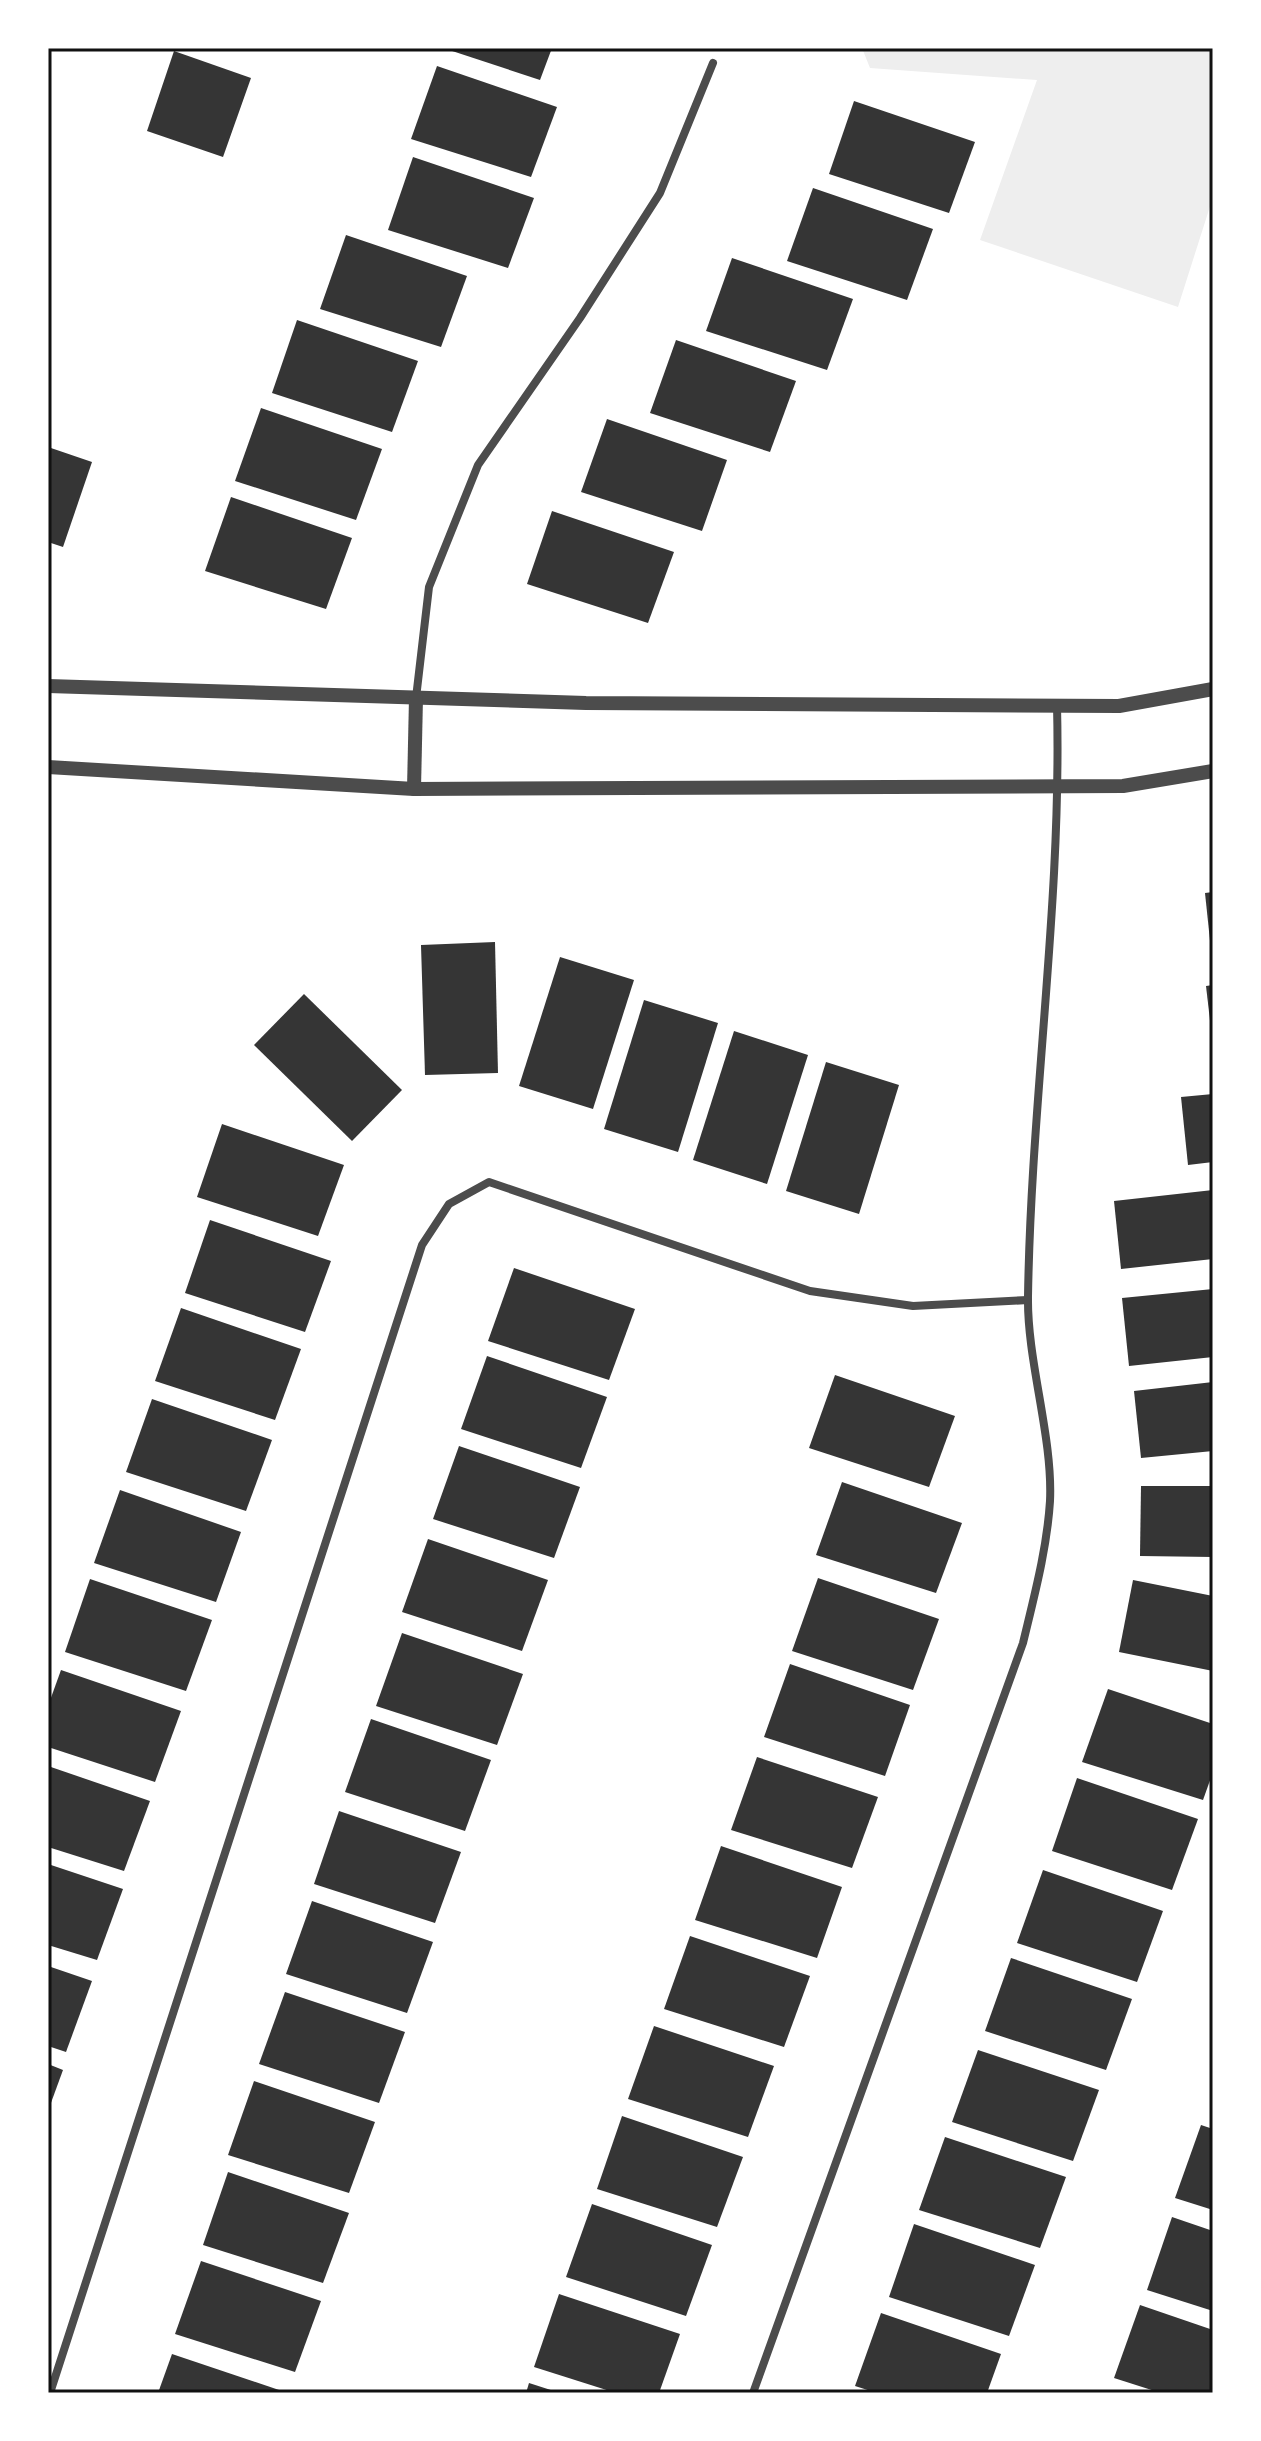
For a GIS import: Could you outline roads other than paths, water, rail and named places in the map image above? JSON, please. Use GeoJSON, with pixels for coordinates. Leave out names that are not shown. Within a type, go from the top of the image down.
{"type":"FeatureCollection","features":[{"type":"Feature","properties":{"kind":"street"},"geometry":{"type":"LineString","coordinates":[[414,789],[416,698],[429,587],[478,465],[580,318],[660,193],[713,63]]}},
{"type":"Feature","properties":{"kind":"street"},"geometry":{"type":"LineString","coordinates":[[48,686],[586,703],[1119,706],[1213,689]]}},
{"type":"Feature","properties":{"kind":"street"},"geometry":{"type":"LineString","coordinates":[[753,2393],[1023,1643],[1041,1570],[1050,1499],[1028,1300],[1044,989],[1059,786],[1057,705]]}},
{"type":"Feature","properties":{"kind":"street"},"geometry":{"type":"LineString","coordinates":[[48,767],[414,789],[1123,786],[1213,771]]}},
{"type":"Feature","properties":{"kind":"street"},"geometry":{"type":"LineString","coordinates":[[50,2393],[422,1245],[449,1204],[489,1182],[810,1291],[913,1306],[1028,1300]]}}]}
